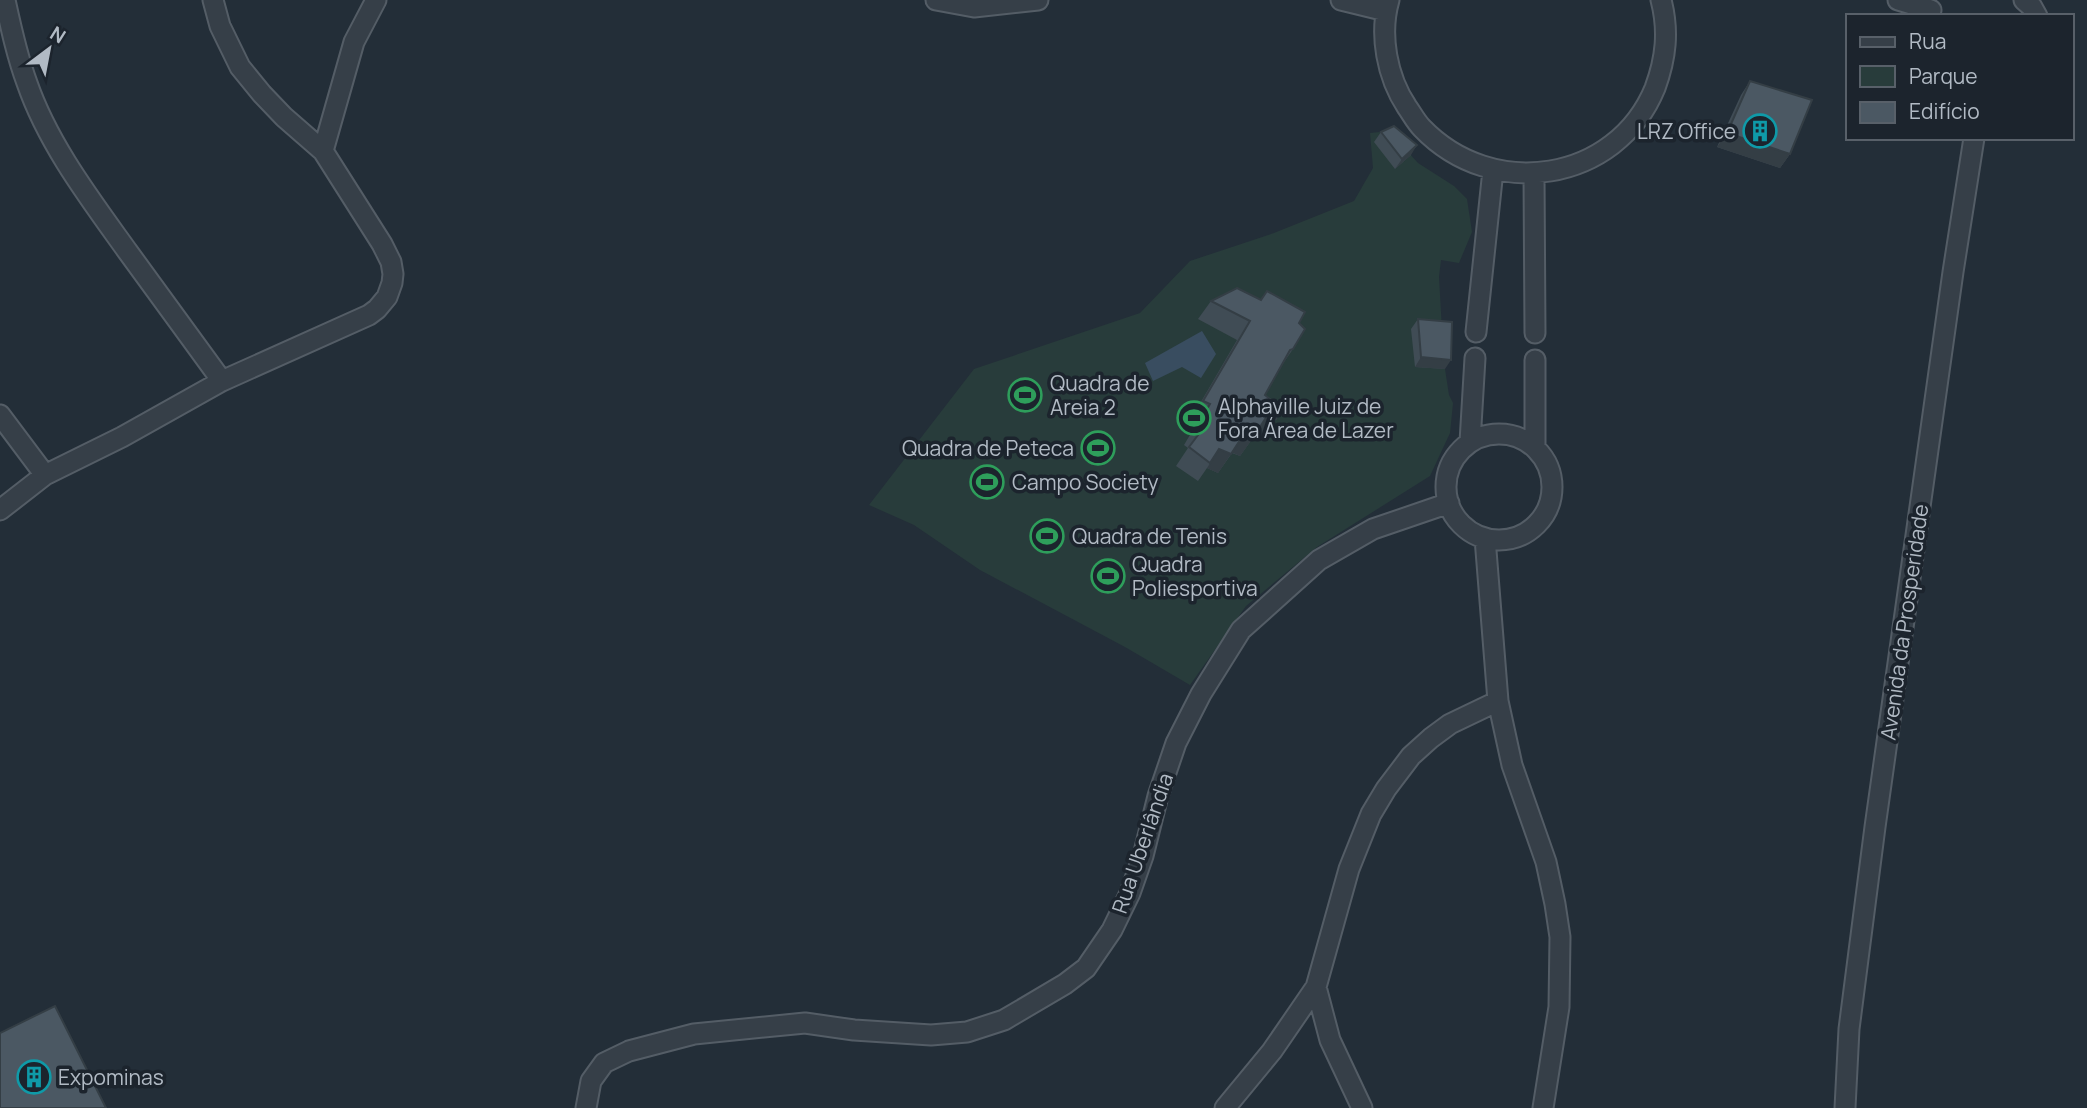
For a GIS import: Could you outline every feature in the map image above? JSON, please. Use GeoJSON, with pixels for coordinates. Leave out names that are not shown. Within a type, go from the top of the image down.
{"type":"FeatureCollection","features":[{"type":"Feature","properties":{"kind":"street"},"geometry":{"type":"LineString","coordinates":[[0,510],[45,475],[122,437],[222,381],[369,314],[383,302],[390,290],[393,274],[391,262],[382,244],[323,150],[284,117],[240,67],[220,26],[213,0]]}},
{"type":"Feature","properties":{"kind":"street"},"geometry":{"type":"LineString","coordinates":[[323,150],[354,43],[376,0]]}},
{"type":"Feature","properties":{"kind":"street"},"geometry":{"type":"LineString","coordinates":[[936,0],[975,6],[1038,0]]}},
{"type":"Feature","properties":{"kind":"street"},"geometry":{"type":"LineString","coordinates":[[1341,0],[1388,5],[1386,53],[1398,93],[1421,128],[1454,154],[1493,170],[1514,174],[1534,174],[1579,164],[1618,141],[1647,107],[1664,65],[1666,20],[1661,0]]}},
{"type":"Feature","properties":{"kind":"street"},"geometry":{"type":"LineString","coordinates":[[1898,0],[1934,9]]}},
{"type":"Feature","properties":{"kind":"street"},"geometry":{"type":"LineString","coordinates":[[2024,0],[2036,14]]}},
{"type":"Feature","properties":{"kind":"street"},"geometry":{"type":"LineString","coordinates":[[4,5],[27,83],[41,117],[72,171],[222,381]]}},
{"type":"Feature","properties":{"kind":"street","name":"Avenida da Prosperidade"},"geometry":{"type":"LineString","coordinates":[[1845,1108],[1849,1029],[1875,827],[1974,140]]}},
{"type":"Feature","properties":{"kind":"street"},"geometry":{"type":"LineString","coordinates":[[1476,332],[1493,170]]}},
{"type":"Feature","properties":{"kind":"street"},"geometry":{"type":"LineString","coordinates":[[1534,174],[1535,333]]}},
{"type":"Feature","properties":{"kind":"street"},"geometry":{"type":"LineString","coordinates":[[1470,442],[1475,358]]}},
{"type":"Feature","properties":{"kind":"street"},"geometry":{"type":"LineString","coordinates":[[1535,360],[1535,448]]}},
{"type":"Feature","properties":{"kind":"street"},"geometry":{"type":"LineString","coordinates":[[0,415],[45,475]]}},
{"type":"Feature","properties":{"kind":"street"},"geometry":{"type":"LineString","coordinates":[[1503,434],[1520,438],[1535,448],[1545,461],[1551,478],[1551,496],[1546,512],[1535,526],[1520,536],[1485,538],[1469,530],[1457,519],[1449,503],[1446,486],[1449,469],[1457,454],[1470,442],[1486,435],[1503,434]]}},
{"type":"Feature","properties":{"kind":"street","name":"Rua Uberlândia"},"geometry":{"type":"LineString","coordinates":[[586,1108],[591,1081],[604,1063],[629,1051],[694,1034],[805,1023],[854,1030],[931,1035],[967,1032],[1004,1020],[1065,984],[1086,968],[1112,930],[1130,893],[1143,856],[1158,796],[1176,743],[1201,694],[1241,630],[1319,560],[1373,529],[1449,503]]}},
{"type":"Feature","properties":{"kind":"street"},"geometry":{"type":"LineString","coordinates":[[1485,538],[1498,701],[1512,765],[1546,862],[1560,937],[1559,1007],[1543,1108]]}},
{"type":"Feature","properties":{"kind":"street"},"geometry":{"type":"LineString","coordinates":[[1225,1108],[1272,1051],[1316,987],[1349,869],[1371,814],[1386,789],[1411,756],[1431,738],[1450,724],[1498,701]]}},
{"type":"Feature","properties":{"kind":"street"},"geometry":{"type":"LineString","coordinates":[[1316,987],[1330,1040],[1362,1108]]}},
{"type":"Feature","properties":{"kind":"green space","name":"Alphaville Juiz de Fora Área de Lazer"},"geometry":{"type":"Polygon","coordinates":[[[1389,131],[1418,163],[1454,186],[1467,199],[1472,232],[1459,263],[1441,260],[1439,277],[1442,330],[1415,366],[1445,369],[1453,403],[1450,433],[1430,476],[1317,547],[1246,606],[1190,685],[1125,647],[980,570],[914,525],[869,505],[974,369],[1140,313],[1190,261],[1274,233],[1354,201],[1373,168],[1370,133],[1389,131]]]}},
{"type":"Feature","properties":{"kind":"water"},"geometry":{"type":"Polygon","coordinates":[[[1202,331],[1216,354],[1201,378],[1182,367],[1153,381],[1145,363],[1202,331]]]}},
{"type":"Feature","properties":{"kind":"building","name":"LRZ Office"},"geometry":{"type":"Polygon","coordinates":[[[1750,81],[1812,100],[1790,154],[1727,133],[1750,81]]]}},
{"type":"Feature","properties":{"kind":"building"},"geometry":{"type":"Polygon","coordinates":[[[1394,126],[1417,145],[1402,159],[1381,132],[1394,126]]]}},
{"type":"Feature","properties":{"kind":"building"},"geometry":{"type":"Polygon","coordinates":[[[1237,288],[1261,300],[1267,291],[1305,312],[1299,323],[1305,329],[1265,395],[1281,408],[1276,419],[1267,416],[1253,438],[1244,434],[1231,454],[1219,449],[1210,463],[1189,447],[1201,431],[1197,426],[1210,404],[1203,401],[1250,321],[1211,301],[1237,288]]]}},
{"type":"Feature","properties":{"kind":"building"},"geometry":{"type":"Polygon","coordinates":[[[1418,319],[1452,322],[1451,360],[1421,357],[1418,319]]]}},
{"type":"Feature","properties":{"kind":"building","name":"Expominas"},"geometry":{"type":"Polygon","coordinates":[[[55,1006],[106,1108],[0,1108],[0,1033],[55,1006]]]}},
{"type":"Feature","properties":{"kind":"place","name":"LRZ Office"},"geometry":{"type":"Point","coordinates":[1760,131]}},
{"type":"Feature","properties":{"kind":"place","name":"Quadra de Areia 2"},"geometry":{"type":"Point","coordinates":[1025,395]}},
{"type":"Feature","properties":{"kind":"place","name":"Alphaville Juiz de Fora Área de Lazer"},"geometry":{"type":"Point","coordinates":[1194,418]}},
{"type":"Feature","properties":{"kind":"place","name":"Quadra de Peteca"},"geometry":{"type":"Point","coordinates":[1098,448]}},
{"type":"Feature","properties":{"kind":"place","name":"Campo Society"},"geometry":{"type":"Point","coordinates":[987,482]}},
{"type":"Feature","properties":{"kind":"place","name":"Quadra de Tenis"},"geometry":{"type":"Point","coordinates":[1047,536]}},
{"type":"Feature","properties":{"kind":"place","name":"Quadra Poliesportiva"},"geometry":{"type":"Point","coordinates":[1108,576]}},
{"type":"Feature","properties":{"kind":"place","name":"Expominas"},"geometry":{"type":"Point","coordinates":[34,1077]}}]}
